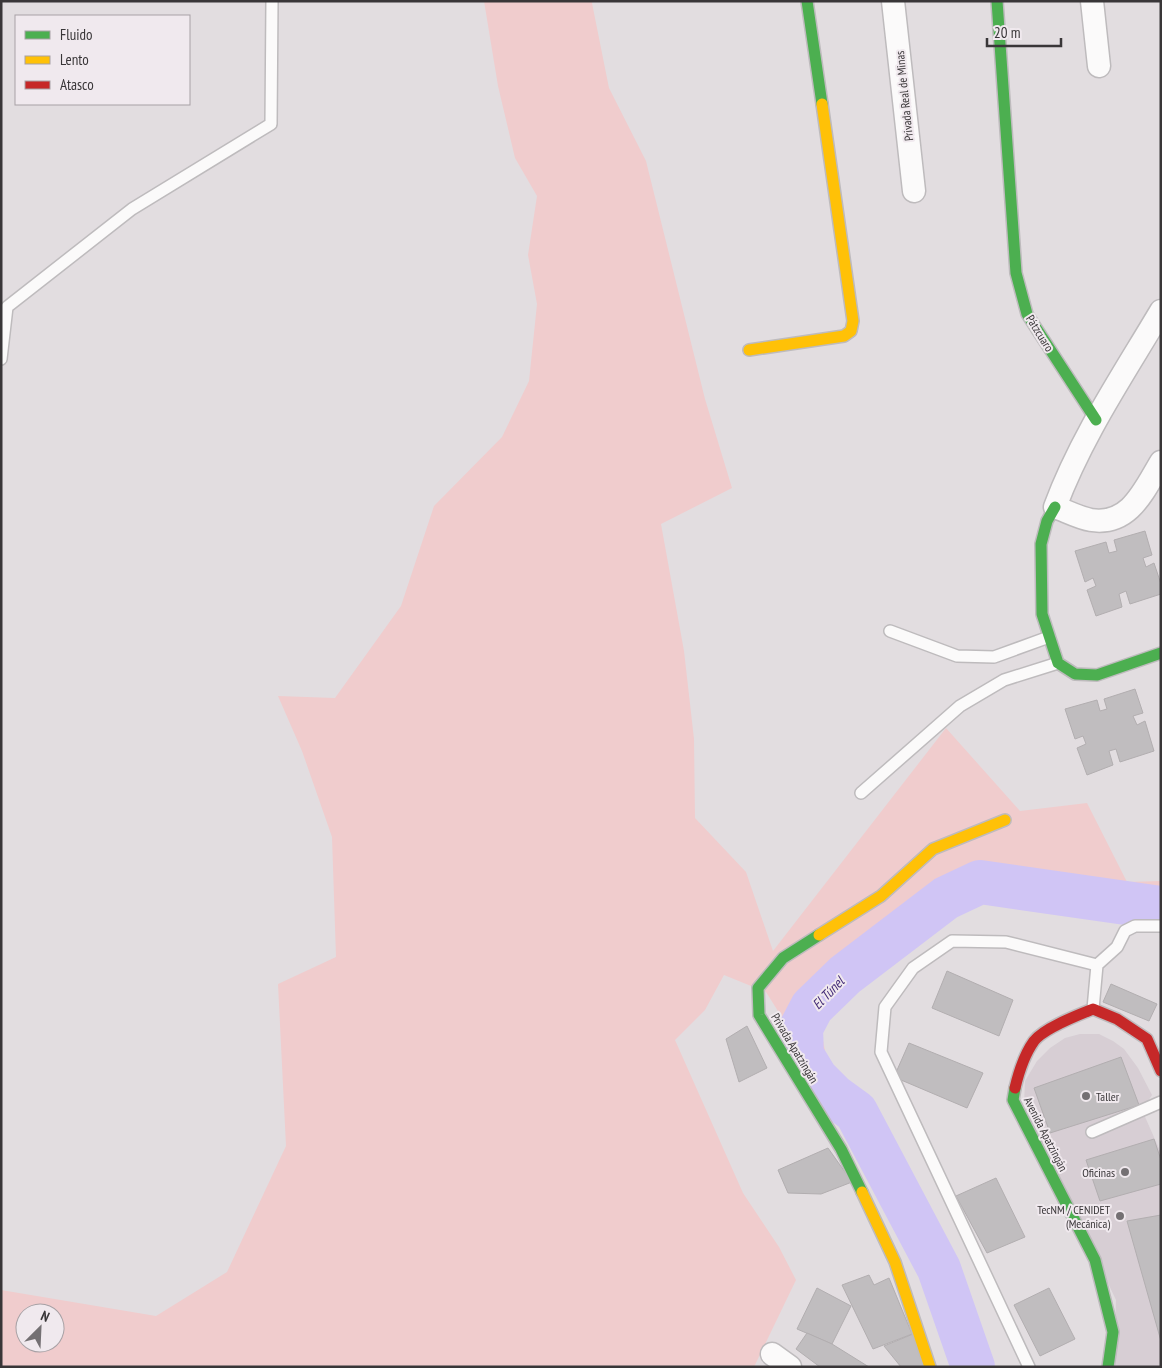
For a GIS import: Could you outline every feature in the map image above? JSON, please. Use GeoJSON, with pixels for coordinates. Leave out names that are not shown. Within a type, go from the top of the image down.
{"type":"FeatureCollection","features":[{"type":"Feature","properties":{"kind":"street"},"geometry":{"type":"LineString","coordinates":[[749,350],[844,336],[851,331],[854,321],[807,1]]}},
{"type":"Feature","properties":{"kind":"street","name":"Privada Real de Minas"},"geometry":{"type":"LineString","coordinates":[[893,1],[914,191]]}},
{"type":"Feature","properties":{"kind":"street","name":"Pátzcuaro"},"geometry":{"type":"LineString","coordinates":[[998,1],[1016,274],[1027,314],[1096,420]]}},
{"type":"Feature","properties":{"kind":"street"},"geometry":{"type":"LineString","coordinates":[[1092,1],[1099,66]]}},
{"type":"Feature","properties":{"kind":"street"},"geometry":{"type":"LineString","coordinates":[[1161,311],[1096,420],[1068,472],[1055,507],[1047,521],[1042,544],[1042,614],[1058,663],[1075,674],[1097,675],[1161,653]]}},
{"type":"Feature","properties":{"kind":"street"},"geometry":{"type":"LineString","coordinates":[[1055,507],[1090,520],[1107,521],[1126,513],[1138,500],[1161,462]]}},
{"type":"Feature","properties":{"kind":"street","name":"Privada Apatzingán"},"geometry":{"type":"LineString","coordinates":[[930,1367],[895,1262],[840,1149],[759,1015],[758,988],[783,958],[882,896],[933,849],[1005,820]]}},
{"type":"Feature","properties":{"kind":"street"},"geometry":{"type":"LineString","coordinates":[[1093,1009],[1117,1018],[1147,1040],[1161,1071]]}},
{"type":"Feature","properties":{"kind":"street","name":"Avenida Apatzingán"},"geometry":{"type":"LineString","coordinates":[[1093,1009],[1060,1023],[1035,1039],[1020,1066],[1013,1100],[1095,1260],[1113,1332],[1108,1367]]}},
{"type":"Feature","properties":{"kind":"street"},"geometry":{"type":"LineString","coordinates":[[772,1354],[790,1367]]}},
{"type":"Feature","properties":{"kind":"lane"},"geometry":{"type":"LineString","coordinates":[[1,359],[7,307],[132,209],[270,124],[272,1]]}},
{"type":"Feature","properties":{"kind":"lane"},"geometry":{"type":"LineString","coordinates":[[890,631],[957,656],[994,658],[1049,637]]}},
{"type":"Feature","properties":{"kind":"lane"},"geometry":{"type":"LineString","coordinates":[[862,793],[960,706],[1004,680],[1058,663]]}},
{"type":"Feature","properties":{"kind":"lane"},"geometry":{"type":"LineString","coordinates":[[1093,1009],[1097,965],[1117,947],[1124,931],[1135,926],[1161,926]]}},
{"type":"Feature","properties":{"kind":"lane"},"geometry":{"type":"LineString","coordinates":[[1029,1367],[881,1052],[885,1007],[913,968],[952,941],[1006,942],[1097,965]]}},
{"type":"Feature","properties":{"kind":"lane"},"geometry":{"type":"LineString","coordinates":[[1092,1132],[1161,1102]]}},
{"type":"Feature","properties":{"kind":"shaded area"},"geometry":{"type":"Polygon","coordinates":[[[484,1],[593,1],[609,88],[646,161],[705,399],[732,488],[661,524],[684,651],[694,739],[695,818],[746,872],[773,951],[946,728],[1020,811],[1087,803],[1127,882],[1161,881],[1161,921],[1145,921],[1043,902],[992,890],[964,903],[908,946],[835,1009],[821,1031],[826,1055],[839,1075],[862,1093],[878,1115],[955,1262],[991,1367],[959,1367],[949,1320],[857,1132],[789,1055],[788,1027],[766,992],[724,975],[705,1010],[675,1040],[743,1193],[779,1247],[796,1280],[754,1367],[1,1367],[1,1290],[156,1316],[227,1272],[286,1146],[278,984],[336,957],[332,837],[302,751],[278,696],[335,698],[401,606],[434,506],[502,437],[529,381],[537,304],[528,255],[537,196],[515,158],[498,86],[484,1]]]}},
{"type":"Feature","properties":{"kind":"shaded area","name":"TecNM / CENIDET (Mecánica)"},"geometry":{"type":"Polygon","coordinates":[[[1080,1034],[1099,1034],[1124,1049],[1138,1068],[1152,1095],[1142,1110],[1161,1153],[1161,1367],[1114,1367],[1116,1300],[1024,1105],[1025,1081],[1037,1061],[1050,1048],[1065,1038],[1080,1034]]]}},
{"type":"Feature","properties":{"kind":"building"},"geometry":{"type":"Polygon","coordinates":[[[1145,531],[1152,555],[1143,558],[1146,567],[1154,563],[1161,584],[1161,594],[1130,604],[1126,591],[1119,594],[1122,607],[1096,616],[1087,590],[1096,586],[1093,578],[1085,582],[1075,551],[1106,542],[1109,553],[1117,551],[1114,540],[1145,531]]]}},
{"type":"Feature","properties":{"kind":"building"},"geometry":{"type":"Polygon","coordinates":[[[1135,689],[1143,713],[1133,716],[1137,725],[1145,721],[1154,751],[1120,762],[1116,749],[1109,751],[1113,765],[1087,775],[1077,748],[1086,744],[1083,736],[1075,739],[1065,709],[1097,700],[1100,711],[1107,709],[1104,699],[1135,689]]]}},
{"type":"Feature","properties":{"kind":"building"},"geometry":{"type":"Polygon","coordinates":[[[947,971],[1013,1000],[999,1036],[932,1008],[947,971]]]}},
{"type":"Feature","properties":{"kind":"building"},"geometry":{"type":"Polygon","coordinates":[[[1111,984],[1157,1004],[1149,1021],[1103,1002],[1111,984]]]}},
{"type":"Feature","properties":{"kind":"building"},"geometry":{"type":"Polygon","coordinates":[[[747,1026],[767,1068],[739,1082],[726,1039],[747,1026]]]}},
{"type":"Feature","properties":{"kind":"building"},"geometry":{"type":"Polygon","coordinates":[[[909,1043],[983,1073],[967,1108],[894,1077],[909,1043]]]}},
{"type":"Feature","properties":{"kind":"building","name":"Taller"},"geometry":{"type":"Polygon","coordinates":[[[1121,1057],[1139,1105],[1050,1133],[1034,1088],[1121,1057]]]}},
{"type":"Feature","properties":{"kind":"building","name":"Oficinas"},"geometry":{"type":"Polygon","coordinates":[[[1154,1139],[1161,1160],[1161,1184],[1100,1201],[1086,1160],[1154,1139]]]}},
{"type":"Feature","properties":{"kind":"building"},"geometry":{"type":"Polygon","coordinates":[[[828,1148],[852,1182],[821,1194],[788,1193],[778,1170],[828,1148]]]}},
{"type":"Feature","properties":{"kind":"building"},"geometry":{"type":"Polygon","coordinates":[[[996,1178],[1025,1237],[987,1253],[956,1196],[996,1178]]]}},
{"type":"Feature","properties":{"kind":"building"},"geometry":{"type":"Polygon","coordinates":[[[1161,1215],[1161,1341],[1127,1221],[1161,1215]]]}},
{"type":"Feature","properties":{"kind":"building"},"geometry":{"type":"Polygon","coordinates":[[[869,1275],[874,1285],[889,1278],[912,1334],[873,1349],[842,1285],[869,1275]]]}},
{"type":"Feature","properties":{"kind":"building"},"geometry":{"type":"Polygon","coordinates":[[[817,1288],[851,1306],[832,1344],[797,1329],[817,1288]]]}},
{"type":"Feature","properties":{"kind":"building"},"geometry":{"type":"Polygon","coordinates":[[[1049,1288],[1075,1339],[1040,1356],[1014,1305],[1049,1288]]]}},
{"type":"Feature","properties":{"kind":"building"},"geometry":{"type":"Polygon","coordinates":[[[918,1332],[926,1367],[901,1367],[884,1346],[918,1332]]]}},
{"type":"Feature","properties":{"kind":"building"},"geometry":{"type":"Polygon","coordinates":[[[807,1333],[832,1344],[869,1367],[820,1367],[796,1349],[807,1333]]]}},
{"type":"Feature","properties":{"kind":"waterway","name":"El Túnel"},"geometry":{"type":"LineString","coordinates":[[973,1367],[939,1269],[856,1112],[834,1096],[816,1078],[802,1055],[801,1028],[812,1007],[845,975],[946,898],[980,882],[1161,908]]}},
{"type":"Feature","properties":{"kind":"traffic: fast"},"geometry":{"type":"LineString","coordinates":[[807,1],[822,104]]}},
{"type":"Feature","properties":{"kind":"traffic: fast"},"geometry":{"type":"LineString","coordinates":[[997,1],[1016,273],[1027,314],[1096,420]]}},
{"type":"Feature","properties":{"kind":"traffic: fast"},"geometry":{"type":"LineString","coordinates":[[1055,507],[1047,521],[1041,544],[1042,614],[1058,663],[1075,674],[1097,675],[1161,653]]}},
{"type":"Feature","properties":{"kind":"traffic: fast"},"geometry":{"type":"LineString","coordinates":[[819,935],[783,958],[758,988],[759,1015],[841,1149],[862,1192]]}},
{"type":"Feature","properties":{"kind":"traffic: fast"},"geometry":{"type":"LineString","coordinates":[[1015,1088],[1013,1100],[1095,1260],[1113,1332],[1108,1367]]}},
{"type":"Feature","properties":{"kind":"traffic: slow"},"geometry":{"type":"LineString","coordinates":[[749,350],[844,336],[851,331],[853,321],[822,104]]}},
{"type":"Feature","properties":{"kind":"traffic: slow"},"geometry":{"type":"LineString","coordinates":[[819,935],[881,896],[933,849],[1005,820]]}},
{"type":"Feature","properties":{"kind":"traffic: slow"},"geometry":{"type":"LineString","coordinates":[[862,1192],[895,1262],[930,1367]]}},
{"type":"Feature","properties":{"kind":"traffic: jam"},"geometry":{"type":"LineString","coordinates":[[1015,1088],[1020,1069],[1034,1041],[1045,1031],[1093,1009],[1117,1019],[1147,1039],[1161,1071]]}},
{"type":"Feature","properties":{"kind":"place","name":"Taller"},"geometry":{"type":"Point","coordinates":[1086,1096]}},
{"type":"Feature","properties":{"kind":"place","name":"Oficinas"},"geometry":{"type":"Point","coordinates":[1125,1172]}},
{"type":"Feature","properties":{"kind":"place","name":"TecNM / CENIDET (Mecánica)"},"geometry":{"type":"Point","coordinates":[1120,1216]}}]}
